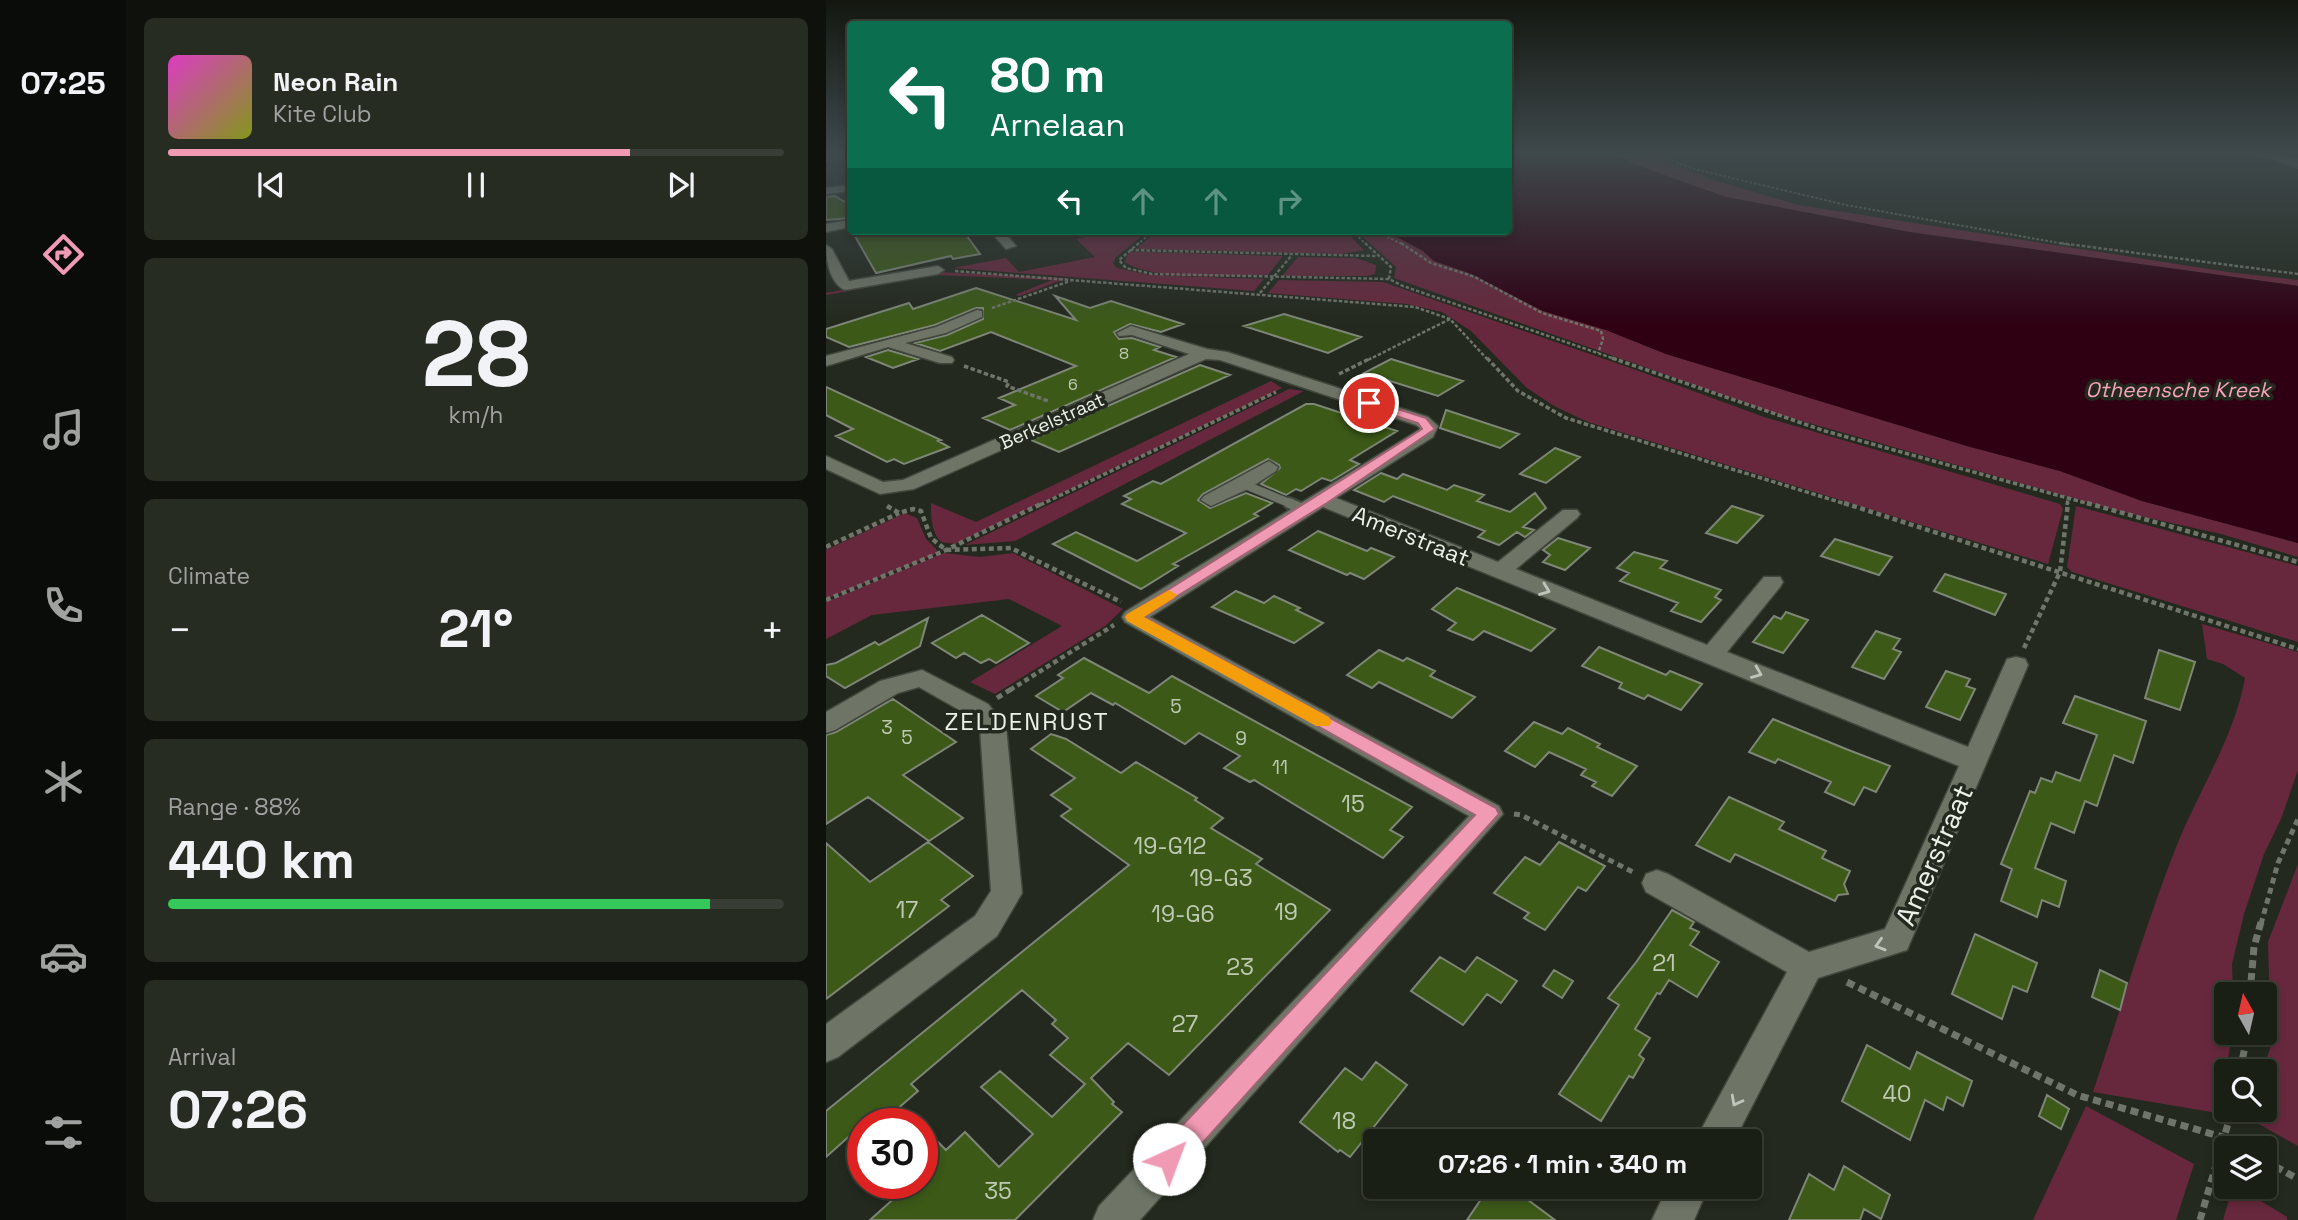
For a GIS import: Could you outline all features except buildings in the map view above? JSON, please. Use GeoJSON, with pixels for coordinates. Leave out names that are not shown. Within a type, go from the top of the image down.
{"type":"FeatureCollection","features":[{"type":"Feature","properties":{"kind":"street"},"geometry":{"type":"LineString","coordinates":[[826,228],[847,224]]}},
{"type":"Feature","properties":{"kind":"street"},"geometry":{"type":"LineString","coordinates":[[1000,235],[1010,246]]}},
{"type":"Feature","properties":{"kind":"street"},"geometry":{"type":"LineString","coordinates":[[826,249],[845,286],[938,270]]}},
{"type":"Feature","properties":{"kind":"street"},"geometry":{"type":"LineString","coordinates":[[826,360],[941,330],[976,314]]}},
{"type":"Feature","properties":{"kind":"street"},"geometry":{"type":"LineString","coordinates":[[1113,1220],[1489,814],[1137,615],[1427,433],[1429,426],[1422,421],[1222,355],[1206,354],[1131,330],[1124,333]]}},
{"type":"Feature","properties":{"kind":"street"},"geometry":{"type":"LineString","coordinates":[[888,342],[946,360]]}},
{"type":"Feature","properties":{"kind":"street","name":"Berkelstraat"},"geometry":{"type":"LineString","coordinates":[[897,487],[915,482],[1191,358],[1206,354]]}},
{"type":"Feature","properties":{"kind":"street"},"geometry":{"type":"LineString","coordinates":[[826,462],[880,488],[897,487]]}},
{"type":"Feature","properties":{"kind":"street"},"geometry":{"type":"LineString","coordinates":[[1211,500],[1269,467]]}},
{"type":"Feature","properties":{"kind":"street","name":"Amerstraat"},"geometry":{"type":"LineString","coordinates":[[1314,505],[1499,572],[1975,761]]}},
{"type":"Feature","properties":{"kind":"street","name":"Amerstraat"},"geometry":{"type":"LineString","coordinates":[[1499,572],[1570,514]]}},
{"type":"Feature","properties":{"kind":"street"},"geometry":{"type":"LineString","coordinates":[[1712,655],[1772,582]]}},
{"type":"Feature","properties":{"kind":"street","name":"Amerstraat"},"geometry":{"type":"LineString","coordinates":[[1821,971],[1896,940],[2016,665]]}},
{"type":"Feature","properties":{"kind":"street"},"geometry":{"type":"LineString","coordinates":[[826,724],[890,687],[922,678],[979,710],[993,726],[1007,893],[986,926],[826,1045]]}},
{"type":"Feature","properties":{"kind":"street"},"geometry":{"type":"LineString","coordinates":[[1657,883],[1821,971],[1722,1129]]}},
{"type":"Feature","properties":{"kind":"street"},"geometry":{"type":"LineString","coordinates":[[1672,1220],[1683,1199]]}},
{"type":"Feature","properties":{"kind":"lane"},"geometry":{"type":"LineString","coordinates":[[1243,484],[1314,505]]}},
{"type":"Feature","properties":{"kind":"path"},"geometry":{"type":"LineString","coordinates":[[1879,211],[2098,250],[2298,274]]}},
{"type":"Feature","properties":{"kind":"path"},"geometry":{"type":"LineString","coordinates":[[1148,235],[1119,260],[1121,265],[1152,274],[1389,279],[1825,431],[2298,562]]}},
{"type":"Feature","properties":{"kind":"path"},"geometry":{"type":"LineString","coordinates":[[1356,235],[1391,267],[1389,279]]}},
{"type":"Feature","properties":{"kind":"path"},"geometry":{"type":"LineString","coordinates":[[1384,235],[1431,263],[1475,277],[1534,310],[1601,331],[1603,339],[1598,353]]}},
{"type":"Feature","properties":{"kind":"path"},"geometry":{"type":"LineString","coordinates":[[1129,250],[1377,256]]}},
{"type":"Feature","properties":{"kind":"path"},"geometry":{"type":"LineString","coordinates":[[1259,293],[1292,255]]}},
{"type":"Feature","properties":{"kind":"path"},"geometry":{"type":"LineString","coordinates":[[938,270],[1415,307],[1450,319],[1518,391],[1566,418],[1752,474],[2298,649]]}},
{"type":"Feature","properties":{"kind":"path"},"geometry":{"type":"LineString","coordinates":[[976,314],[1074,279]]}},
{"type":"Feature","properties":{"kind":"path"},"geometry":{"type":"LineString","coordinates":[[826,600],[946,550],[1450,319]]}},
{"type":"Feature","properties":{"kind":"path"},"geometry":{"type":"LineString","coordinates":[[946,360],[1009,382],[1007,386],[1074,411]]}},
{"type":"Feature","properties":{"kind":"path"},"geometry":{"type":"LineString","coordinates":[[897,487],[873,498],[899,513]]}},
{"type":"Feature","properties":{"kind":"path"},"geometry":{"type":"LineString","coordinates":[[2016,665],[2060,572],[2068,499]]}},
{"type":"Feature","properties":{"kind":"path"},"geometry":{"type":"LineString","coordinates":[[826,547],[899,513],[914,509],[920,511],[931,538],[946,550],[1011,548],[1137,615]]}},
{"type":"Feature","properties":{"kind":"path"},"geometry":{"type":"LineString","coordinates":[[979,710],[1112,625],[1137,615]]}},
{"type":"Feature","properties":{"kind":"path"},"geometry":{"type":"LineString","coordinates":[[1489,814],[1521,815],[1657,883]]}},
{"type":"Feature","properties":{"kind":"path"},"geometry":{"type":"LineString","coordinates":[[2251,982],[2254,947],[2278,863],[2298,819]]}},
{"type":"Feature","properties":{"kind":"path"},"geometry":{"type":"LineString","coordinates":[[1821,971],[2077,1095],[2219,1136]]}},
{"type":"Feature","properties":{"kind":"path"},"geometry":{"type":"LineString","coordinates":[[2277,1168],[2298,1180]]}},
{"type":"Feature","properties":{"kind":"path"},"geometry":{"type":"LineString","coordinates":[[2200,1220],[2214,1176]]}},
{"type":"Feature","properties":{"kind":"shaded area"},"geometry":{"type":"Polygon","coordinates":[[[1799,211],[1836,211],[2228,272],[2298,280],[2298,286],[1909,232],[1799,211]]]}},
{"type":"Feature","properties":{"kind":"shaded area"},"geometry":{"type":"Polygon","coordinates":[[[1098,235],[1143,235],[1116,257],[1113,263],[1117,268],[1149,275],[1264,279],[1254,291],[953,268],[1006,258],[1019,272],[1095,257],[1076,239],[1098,235]]]}},
{"type":"Feature","properties":{"kind":"shaded area"},"geometry":{"type":"Polygon","coordinates":[[[1152,235],[1349,235],[1364,250],[1342,254],[1136,249],[1152,235]]]}},
{"type":"Feature","properties":{"kind":"shaded area"},"geometry":{"type":"Polygon","coordinates":[[[1360,235],[1393,235],[1423,251],[1434,261],[1469,273],[1543,311],[1606,330],[1666,354],[1967,446],[2060,471],[2142,501],[2298,543],[2298,557],[2221,534],[2122,512],[1774,413],[1394,278],[1396,267],[1360,235]]]}},
{"type":"Feature","properties":{"kind":"shaded area"},"geometry":{"type":"Polygon","coordinates":[[[1129,252],[1283,256],[1268,275],[1194,276],[1139,268],[1124,262],[1129,252]]]}},
{"type":"Feature","properties":{"kind":"shaded area"},"geometry":{"type":"Polygon","coordinates":[[[1298,257],[1356,258],[1376,265],[1375,274],[1282,276],[1298,257]]]}},
{"type":"Feature","properties":{"kind":"shaded area"},"geometry":{"type":"Polygon","coordinates":[[[936,272],[1067,278],[1020,296],[1015,295],[1052,280],[936,275],[826,295],[936,272]]]}},
{"type":"Feature","properties":{"kind":"shaded area"},"geometry":{"type":"Polygon","coordinates":[[[1279,280],[1383,282],[1764,417],[2060,504],[2063,509],[2048,564],[1588,422],[1554,406],[1527,388],[1471,331],[1442,312],[1407,304],[1268,293],[1279,280]]]}},
{"type":"Feature","properties":{"kind":"shaded area"},"geometry":{"type":"Polygon","coordinates":[[[1271,381],[1282,388],[955,544],[941,542],[933,529],[931,503],[976,522],[1271,381]]]}},
{"type":"Feature","properties":{"kind":"shaded area"},"geometry":{"type":"Polygon","coordinates":[[[1289,389],[1304,391],[1015,541],[965,545],[1289,389]]]}},
{"type":"Feature","properties":{"kind":"shaded area"},"geometry":{"type":"Polygon","coordinates":[[[2076,506],[2298,566],[2298,642],[2072,572],[2067,567],[2076,506]]]}},
{"type":"Feature","properties":{"kind":"shaded area"},"geometry":{"type":"Polygon","coordinates":[[[905,513],[917,518],[926,539],[937,550],[934,555],[826,599],[826,550],[905,513]]]}},
{"type":"Feature","properties":{"kind":"shaded area"},"geometry":{"type":"Polygon","coordinates":[[[944,553],[980,557],[1013,553],[1123,609],[1105,626],[995,694],[970,682],[1062,626],[1009,599],[872,615],[826,639],[826,602],[944,553]]]}},
{"type":"Feature","properties":{"kind":"shaded area"},"geometry":{"type":"Polygon","coordinates":[[[2202,624],[2298,652],[2298,770],[2281,819],[2264,854],[2244,914],[2232,964],[2233,982],[2214,982],[2214,1045],[2231,1045],[2228,1059],[2214,1059],[2214,1112],[2093,1092],[2164,880],[2184,829],[2233,723],[2240,701],[2245,678],[2223,664],[2207,659],[2202,624]]]}},
{"type":"Feature","properties":{"kind":"shaded area"},"geometry":{"type":"Polygon","coordinates":[[[2298,864],[2298,1146],[2255,1122],[2277,1122],[2277,1059],[2267,1059],[2271,1045],[2277,1045],[2277,982],[2269,982],[2268,942],[2298,864]]]}},
{"type":"Feature","properties":{"kind":"shaded area"},"geometry":{"type":"Polygon","coordinates":[[[2086,1106],[2194,1164],[2176,1220],[2033,1220],[2086,1106]]]}},
{"type":"Feature","properties":{"kind":"shaded area"},"geometry":{"type":"Polygon","coordinates":[[[2229,1199],[2258,1199],[2287,1217],[2287,1220],[2223,1220],[2229,1199]]]}},
{"type":"Feature","properties":{"kind":"water","name":"Otheensche Kreek"},"geometry":{"type":"Polygon","coordinates":[[[1512,211],[1799,211],[1909,232],[2298,286],[2298,543],[2142,501],[2060,471],[1967,446],[1666,354],[1606,330],[1543,311],[1469,273],[1434,261],[1423,251],[1393,235],[1512,235],[1512,211]]]}},
{"type":"Feature","properties":{"kind":"slow traffic"},"geometry":{"type":"LineString","coordinates":[[1169,595],[1133,617],[1323,722]]}},
{"type":"Feature","properties":{"kind":"district","name":"ZELDENRUST"},"geometry":{"type":"Point","coordinates":[1027,721]}},
{"type":"Feature","properties":{"kind":"route"},"geometry":{"type":"LineString","coordinates":[[1169,1159],[1489,814],[1133,617],[1323,500],[1427,433],[1429,429],[1422,421],[1369,403]]}}]}
